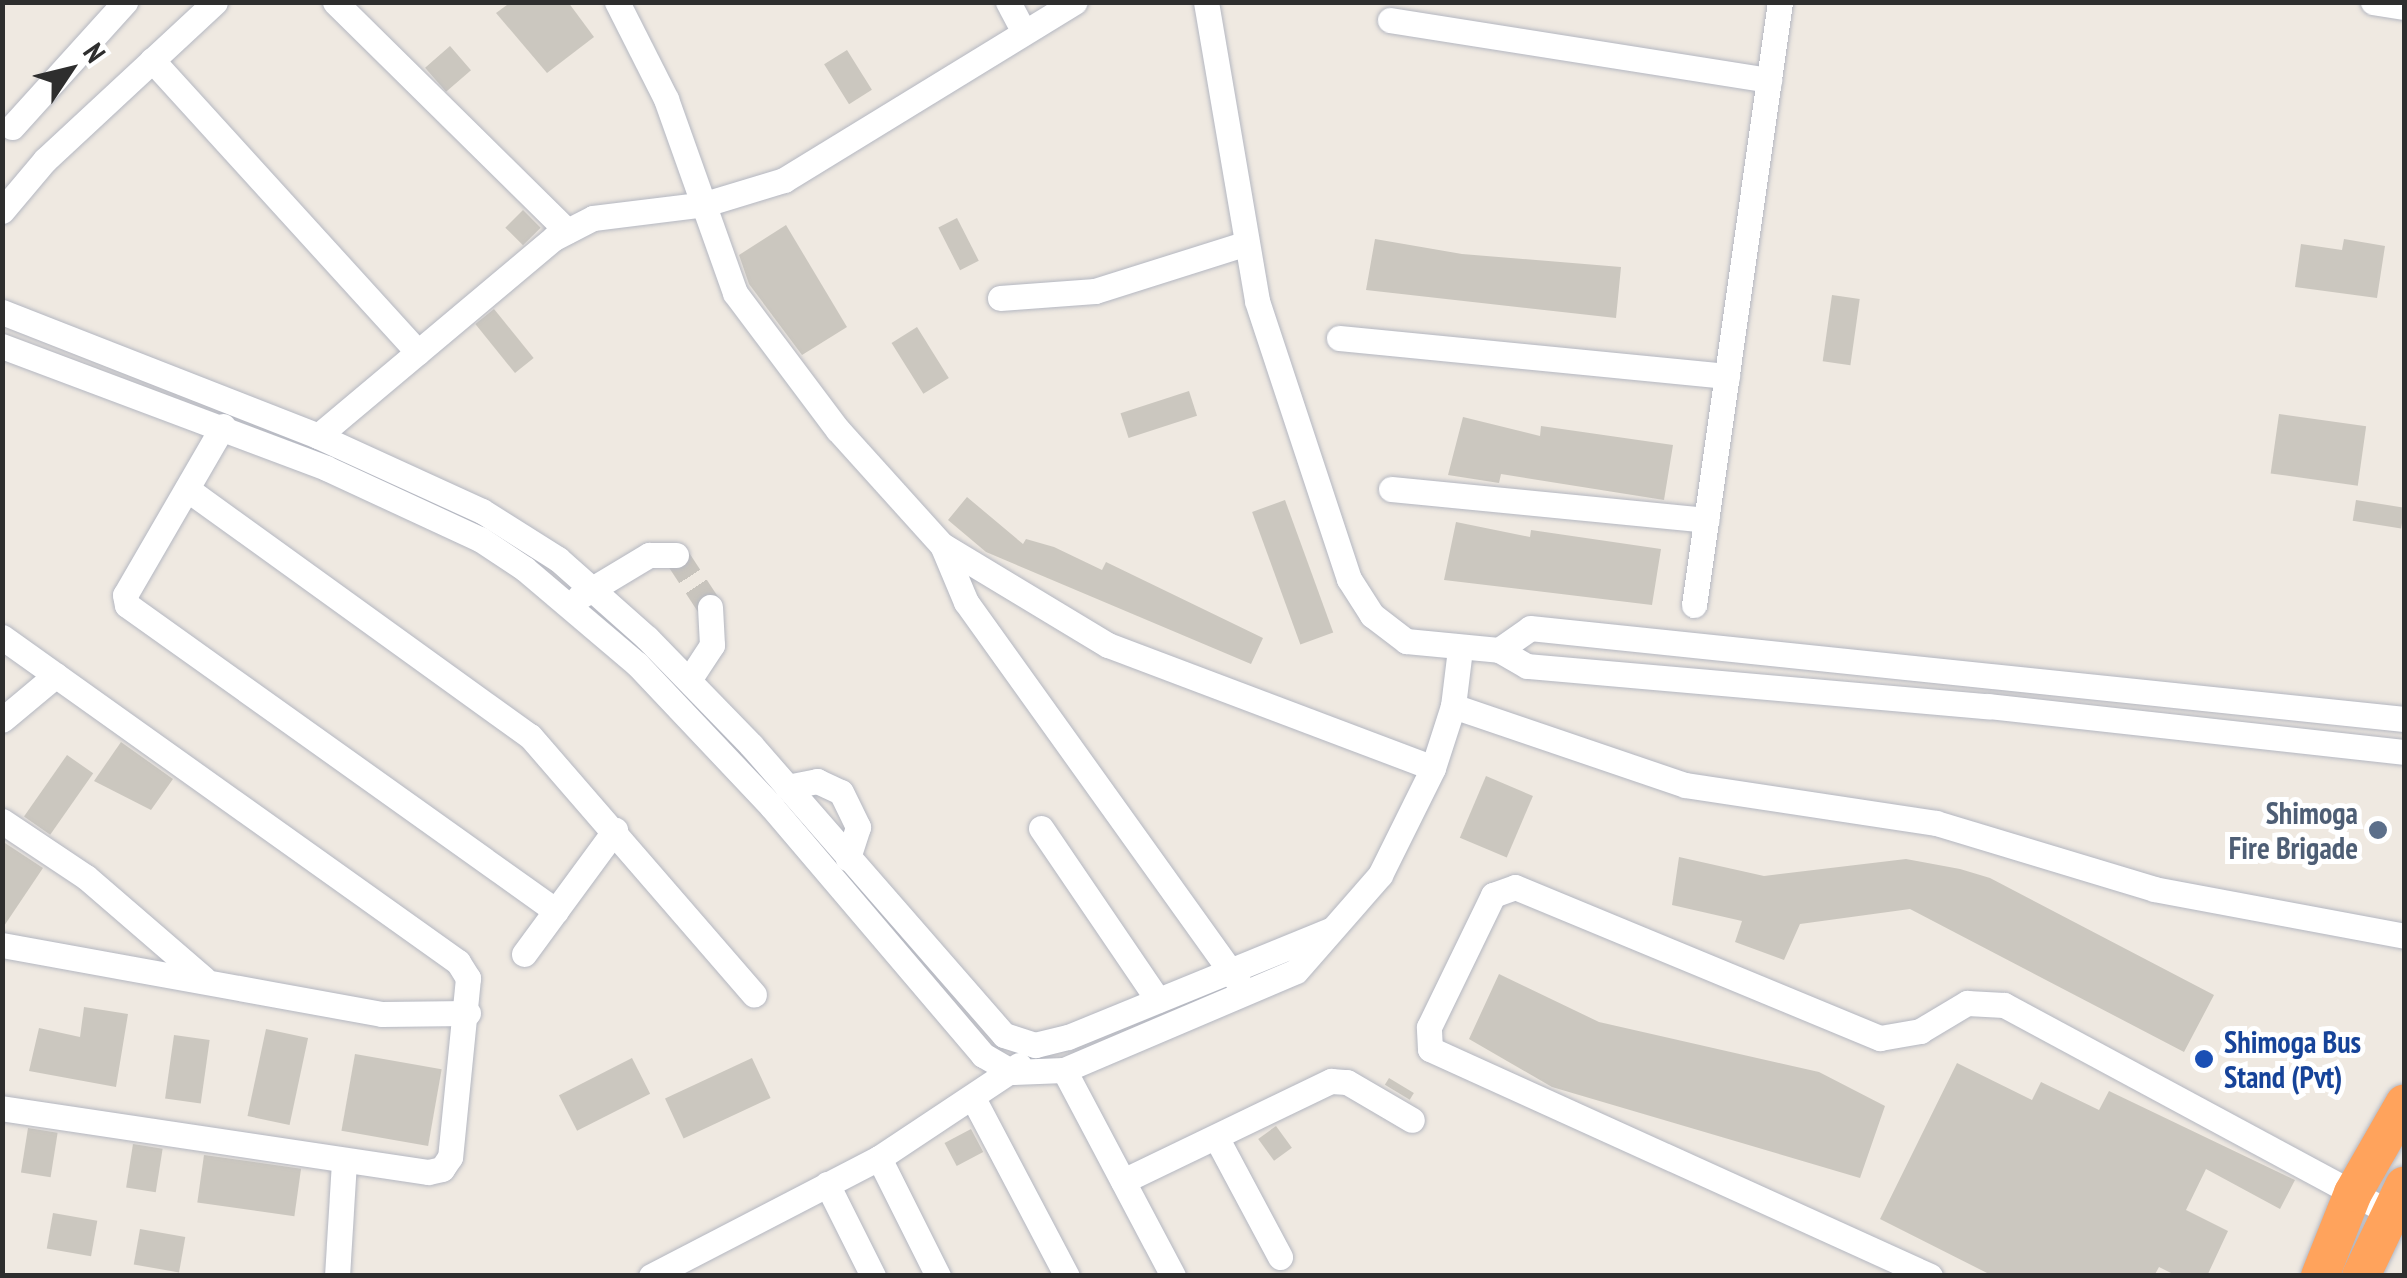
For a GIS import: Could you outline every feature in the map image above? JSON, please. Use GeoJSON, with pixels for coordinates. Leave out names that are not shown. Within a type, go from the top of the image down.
{"type":"FeatureCollection","features":[{"type":"Feature","properties":{"kind":"highway"},"geometry":{"type":"LineString","coordinates":[[2320,1276],[2353,1193],[2404,1104]]}},
{"type":"Feature","properties":{"kind":"highway"},"geometry":{"type":"LineString","coordinates":[[2361,1276],[2396,1198]]}},
{"type":"Feature","properties":{"kind":"street"},"geometry":{"type":"LineString","coordinates":[[12,127],[125,2]]}},
{"type":"Feature","properties":{"kind":"street"},"geometry":{"type":"LineString","coordinates":[[2,211],[34,171],[214,2]]}},
{"type":"Feature","properties":{"kind":"street"},"geometry":{"type":"LineString","coordinates":[[336,2],[567,231]]}},
{"type":"Feature","properties":{"kind":"street"},"geometry":{"type":"LineString","coordinates":[[616,2],[666,98],[735,293],[838,430],[942,545],[1108,644],[1433,768]]}},
{"type":"Feature","properties":{"kind":"street"},"geometry":{"type":"LineString","coordinates":[[1008,2],[1023,30]]}},
{"type":"Feature","properties":{"kind":"street"},"geometry":{"type":"LineString","coordinates":[[318,436],[567,231],[593,218],[705,204],[784,180],[1023,30],[1075,2]]}},
{"type":"Feature","properties":{"kind":"street"},"geometry":{"type":"LineString","coordinates":[[1206,2],[1257,300],[1349,578],[1372,615],[1406,641],[1499,650],[1527,666],[1988,706],[2404,752]]}},
{"type":"Feature","properties":{"kind":"street"},"geometry":{"type":"LineString","coordinates":[[1694,605],[1780,2]]}},
{"type":"Feature","properties":{"kind":"street"},"geometry":{"type":"LineString","coordinates":[[2372,2],[2404,7]]}},
{"type":"Feature","properties":{"kind":"street"},"geometry":{"type":"LineString","coordinates":[[1390,20],[1769,80]]}},
{"type":"Feature","properties":{"kind":"street"},"geometry":{"type":"LineString","coordinates":[[152,60],[418,352]]}},
{"type":"Feature","properties":{"kind":"street"},"geometry":{"type":"LineString","coordinates":[[1000,298],[1095,292],[1248,243]]}},
{"type":"Feature","properties":{"kind":"street"},"geometry":{"type":"LineString","coordinates":[[2,312],[318,436],[482,511],[580,595],[689,680],[787,787],[977,1010],[1004,1035],[1034,1045]]}},
{"type":"Feature","properties":{"kind":"street"},"geometry":{"type":"LineString","coordinates":[[1339,338],[1727,376]]}},
{"type":"Feature","properties":{"kind":"street"},"geometry":{"type":"LineString","coordinates":[[2,346],[223,426],[480,539],[580,595],[772,807],[983,1055],[1013,1072],[1064,1070],[1246,997],[1296,972],[1380,876],[1433,768],[1454,706],[1460,649]]}},
{"type":"Feature","properties":{"kind":"street"},"geometry":{"type":"LineString","coordinates":[[223,426],[125,595],[134,615],[556,911]]}},
{"type":"Feature","properties":{"kind":"street"},"geometry":{"type":"LineString","coordinates":[[187,488],[530,736],[754,995]]}},
{"type":"Feature","properties":{"kind":"street"},"geometry":{"type":"LineString","coordinates":[[1390,490],[1706,520]]}},
{"type":"Feature","properties":{"kind":"street"},"geometry":{"type":"LineString","coordinates":[[942,545],[966,602],[1232,971],[1246,997]]}},
{"type":"Feature","properties":{"kind":"street"},"geometry":{"type":"LineString","coordinates":[[580,595],[650,554],[676,556]]}},
{"type":"Feature","properties":{"kind":"street"},"geometry":{"type":"LineString","coordinates":[[689,680],[712,645],[710,607]]}},
{"type":"Feature","properties":{"kind":"street"},"geometry":{"type":"LineString","coordinates":[[1499,650],[1530,628],[2404,719]]}},
{"type":"Feature","properties":{"kind":"street"},"geometry":{"type":"LineString","coordinates":[[2,637],[458,962],[468,978],[468,1013],[450,1157],[442,1169],[344,1161],[2,1108]]}},
{"type":"Feature","properties":{"kind":"street"},"geometry":{"type":"LineString","coordinates":[[2,720],[56,675]]}},
{"type":"Feature","properties":{"kind":"street"},"geometry":{"type":"LineString","coordinates":[[1454,706],[1685,785],[1936,823],[2154,889],[2404,936]]}},
{"type":"Feature","properties":{"kind":"street"},"geometry":{"type":"LineString","coordinates":[[787,787],[817,780],[841,792],[858,827],[848,858]]}},
{"type":"Feature","properties":{"kind":"street"},"geometry":{"type":"LineString","coordinates":[[2,821],[86,877],[205,980]]}},
{"type":"Feature","properties":{"kind":"street"},"geometry":{"type":"LineString","coordinates":[[1041,828],[1158,1000]]}},
{"type":"Feature","properties":{"kind":"street"},"geometry":{"type":"LineString","coordinates":[[524,954],[615,830]]}},
{"type":"Feature","properties":{"kind":"street"},"geometry":{"type":"LineString","coordinates":[[1930,1276],[1430,1049],[1429,1027],[1493,895],[1515,888],[1880,1038],[1920,1031],[1968,1003],[2004,1006],[2353,1193],[2396,1198]]}},
{"type":"Feature","properties":{"kind":"street"},"geometry":{"type":"LineString","coordinates":[[651,1276],[878,1158],[1013,1072],[1034,1045],[1330,930]]}},
{"type":"Feature","properties":{"kind":"street"},"geometry":{"type":"LineString","coordinates":[[2,944],[382,1014],[468,1013]]}},
{"type":"Feature","properties":{"kind":"street"},"geometry":{"type":"LineString","coordinates":[[1064,1070],[1173,1276]]}},
{"type":"Feature","properties":{"kind":"street"},"geometry":{"type":"LineString","coordinates":[[1123,1181],[1331,1081],[1347,1082],[1412,1120]]}},
{"type":"Feature","properties":{"kind":"street"},"geometry":{"type":"LineString","coordinates":[[973,1098],[1067,1276]]}},
{"type":"Feature","properties":{"kind":"street"},"geometry":{"type":"LineString","coordinates":[[1216,1137],[1280,1257]]}},
{"type":"Feature","properties":{"kind":"street"},"geometry":{"type":"LineString","coordinates":[[878,1158],[938,1276]]}},
{"type":"Feature","properties":{"kind":"street"},"geometry":{"type":"LineString","coordinates":[[337,1276],[344,1161]]}},
{"type":"Feature","properties":{"kind":"street"},"geometry":{"type":"LineString","coordinates":[[827,1184],[873,1276]]}},
{"type":"Feature","properties":{"kind":"building"},"geometry":{"type":"Polygon","coordinates":[[[511,2],[568,2],[594,37],[547,73],[496,13],[511,2]]]}},
{"type":"Feature","properties":{"kind":"building"},"geometry":{"type":"Polygon","coordinates":[[[450,46],[471,70],[446,92],[425,68],[450,46]]]}},
{"type":"Feature","properties":{"kind":"building"},"geometry":{"type":"Polygon","coordinates":[[[847,50],[872,90],[849,104],[824,64],[847,50]]]}},
{"type":"Feature","properties":{"kind":"building"},"geometry":{"type":"Polygon","coordinates":[[[523,210],[541,228],[523,245],[505,228],[523,210]]]}},
{"type":"Feature","properties":{"kind":"building"},"geometry":{"type":"Polygon","coordinates":[[[957,218],[979,261],[960,270],[938,228],[957,218]]]}},
{"type":"Feature","properties":{"kind":"building"},"geometry":{"type":"Polygon","coordinates":[[[786,225],[847,327],[802,355],[749,284],[739,255],[786,225]]]}},
{"type":"Feature","properties":{"kind":"building"},"geometry":{"type":"Polygon","coordinates":[[[1375,239],[1462,254],[1621,267],[1616,318],[1366,290],[1375,239]]]}},
{"type":"Feature","properties":{"kind":"building"},"geometry":{"type":"Polygon","coordinates":[[[2344,239],[2385,246],[2377,298],[2295,287],[2301,244],[2342,250],[2344,239]]]}},
{"type":"Feature","properties":{"kind":"building"},"geometry":{"type":"Polygon","coordinates":[[[1832,295],[1860,299],[1850,365],[1823,361],[1832,295]]]}},
{"type":"Feature","properties":{"kind":"building"},"geometry":{"type":"Polygon","coordinates":[[[494,309],[534,358],[515,373],[475,324],[494,309]]]}},
{"type":"Feature","properties":{"kind":"building"},"geometry":{"type":"Polygon","coordinates":[[[917,327],[949,378],[923,394],[892,343],[917,327]]]}},
{"type":"Feature","properties":{"kind":"building"},"geometry":{"type":"Polygon","coordinates":[[[1189,391],[1197,416],[1129,438],[1121,413],[1189,391]]]}},
{"type":"Feature","properties":{"kind":"building"},"geometry":{"type":"Polygon","coordinates":[[[2279,414],[2366,426],[2358,486],[2271,473],[2279,414]]]}},
{"type":"Feature","properties":{"kind":"building"},"geometry":{"type":"Polygon","coordinates":[[[1463,417],[1540,436],[1541,426],[1673,445],[1664,500],[1501,474],[1499,483],[1448,475],[1463,417]]]}},
{"type":"Feature","properties":{"kind":"building"},"geometry":{"type":"Polygon","coordinates":[[[967,497],[1023,544],[1026,539],[1054,547],[1102,570],[1106,562],[1263,638],[1251,664],[986,552],[948,520],[967,497]]]}},
{"type":"Feature","properties":{"kind":"building"},"geometry":{"type":"Polygon","coordinates":[[[1285,500],[1333,632],[1300,644],[1252,512],[1285,500]]]}},
{"type":"Feature","properties":{"kind":"building"},"geometry":{"type":"Polygon","coordinates":[[[2356,500],[2404,508],[2401,528],[2353,521],[2356,500]]]}},
{"type":"Feature","properties":{"kind":"building"},"geometry":{"type":"Polygon","coordinates":[[[1456,522],[1530,537],[1531,530],[1661,549],[1652,605],[1444,580],[1456,522]]]}},
{"type":"Feature","properties":{"kind":"building"},"geometry":{"type":"Polygon","coordinates":[[[121,742],[173,779],[151,810],[94,781],[121,742]]]}},
{"type":"Feature","properties":{"kind":"building"},"geometry":{"type":"Polygon","coordinates":[[[67,755],[93,773],[50,835],[24,816],[67,755]]]}},
{"type":"Feature","properties":{"kind":"building"},"geometry":{"type":"Polygon","coordinates":[[[1486,776],[1533,796],[1507,858],[1460,838],[1486,776]]]}},
{"type":"Feature","properties":{"kind":"building"},"geometry":{"type":"Polygon","coordinates":[[[2,841],[43,868],[2,929],[2,841]]]}},
{"type":"Feature","properties":{"kind":"building"},"geometry":{"type":"Polygon","coordinates":[[[1679,857],[1764,876],[1906,859],[1960,869],[1990,878],[2214,995],[2184,1052],[1910,909],[1800,924],[1784,960],[1735,942],[1742,921],[1672,905],[1679,857]]]}},
{"type":"Feature","properties":{"kind":"building"},"geometry":{"type":"Polygon","coordinates":[[[1499,974],[1599,1022],[1819,1072],[1885,1106],[1860,1178],[1552,1087],[1469,1039],[1499,974]]]}},
{"type":"Feature","properties":{"kind":"building"},"geometry":{"type":"Polygon","coordinates":[[[84,1007],[128,1014],[116,1087],[29,1071],[39,1028],[80,1037],[84,1007]]]}},
{"type":"Feature","properties":{"kind":"building"},"geometry":{"type":"Polygon","coordinates":[[[266,1029],[308,1038],[290,1125],[247,1116],[266,1029]]]}},
{"type":"Feature","properties":{"kind":"building"},"geometry":{"type":"Polygon","coordinates":[[[174,1035],[210,1040],[201,1103],[165,1098],[174,1035]]]}},
{"type":"Feature","properties":{"kind":"building"},"geometry":{"type":"Polygon","coordinates":[[[355,1054],[442,1069],[428,1146],[341,1131],[355,1054]]]}},
{"type":"Feature","properties":{"kind":"building"},"geometry":{"type":"Polygon","coordinates":[[[632,1058],[650,1094],[577,1131],[559,1095],[632,1058]]]}},
{"type":"Feature","properties":{"kind":"building"},"geometry":{"type":"Polygon","coordinates":[[[752,1058],[771,1098],[684,1138],[665,1099],[752,1058]]]}},
{"type":"Feature","properties":{"kind":"building"},"geometry":{"type":"Polygon","coordinates":[[[1957,1063],[2032,1100],[2041,1082],[2099,1110],[2109,1091],[2295,1180],[2280,1209],[2206,1169],[2186,1210],[2228,1231],[2207,1276],[2177,1276],[2159,1267],[2154,1276],[1993,1276],[1880,1219],[1957,1063]]]}},
{"type":"Feature","properties":{"kind":"building"},"geometry":{"type":"Polygon","coordinates":[[[1389,1078],[1414,1093],[1410,1100],[1385,1085],[1389,1078]]]}},
{"type":"Feature","properties":{"kind":"building"},"geometry":{"type":"Polygon","coordinates":[[[1276,1126],[1292,1148],[1274,1161],[1258,1139],[1276,1126]]]}},
{"type":"Feature","properties":{"kind":"building"},"geometry":{"type":"Polygon","coordinates":[[[28,1128],[58,1133],[51,1177],[21,1172],[28,1128]]]}},
{"type":"Feature","properties":{"kind":"building"},"geometry":{"type":"Polygon","coordinates":[[[971,1129],[983,1152],[957,1166],[945,1143],[971,1129]]]}},
{"type":"Feature","properties":{"kind":"building"},"geometry":{"type":"Polygon","coordinates":[[[133,1144],[163,1149],[156,1192],[126,1187],[133,1144]]]}},
{"type":"Feature","properties":{"kind":"building"},"geometry":{"type":"Polygon","coordinates":[[[204,1155],[301,1169],[294,1216],[197,1203],[204,1155]]]}},
{"type":"Feature","properties":{"kind":"building"},"geometry":{"type":"Polygon","coordinates":[[[53,1213],[97,1221],[91,1256],[47,1248],[53,1213]]]}},
{"type":"Feature","properties":{"kind":"building"},"geometry":{"type":"Polygon","coordinates":[[[140,1229],[185,1237],[179,1272],[134,1264],[140,1229]]]}},
{"type":"Feature","properties":{"kind":"tunnel"},"geometry":{"type":"LineString","coordinates":[[676,555],[710,607]]}},
{"type":"Feature","properties":{"kind":"place","name":"Shimoga Fire Brigade"},"geometry":{"type":"Point","coordinates":[2378,830]}},
{"type":"Feature","properties":{"kind":"place","name":"Shimoga Bus Stand (Pvt)"},"geometry":{"type":"Point","coordinates":[2204,1059]}}]}
